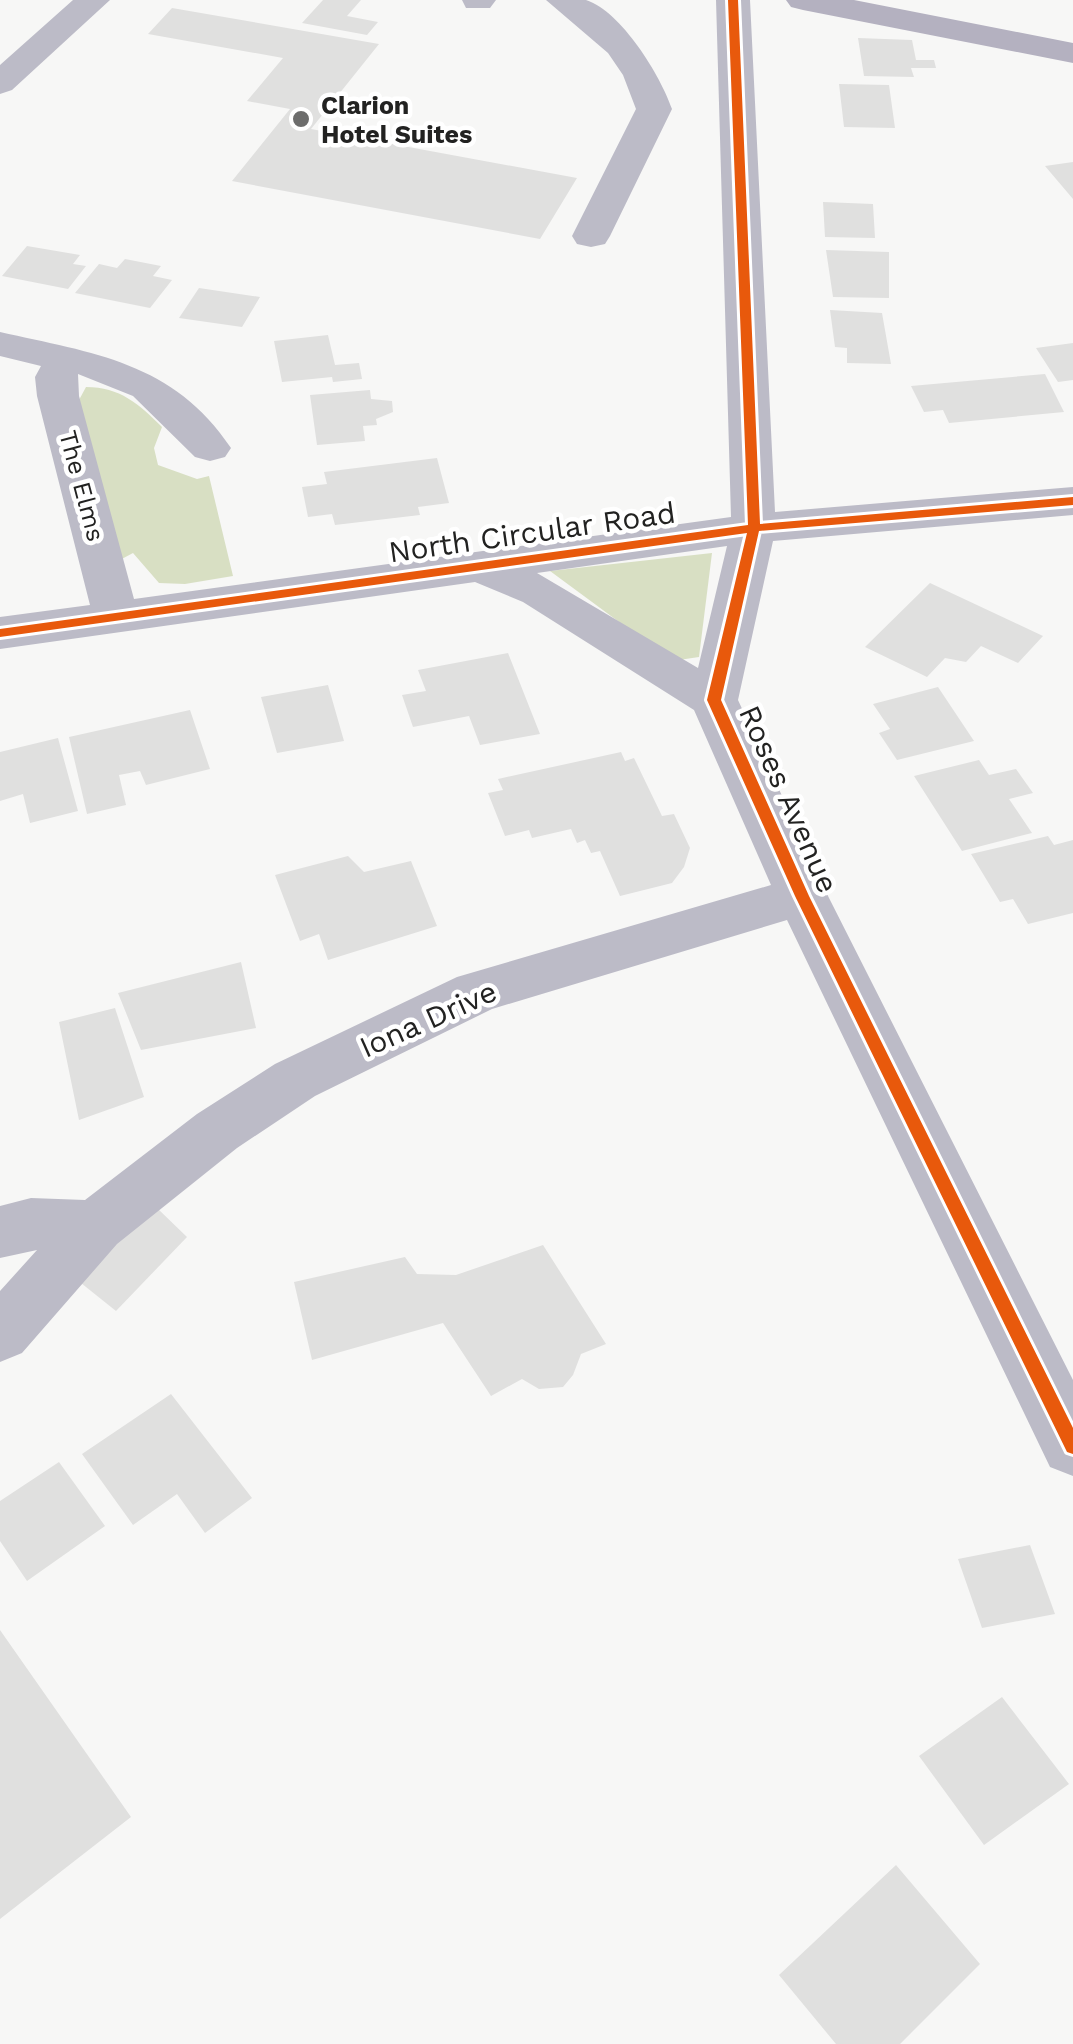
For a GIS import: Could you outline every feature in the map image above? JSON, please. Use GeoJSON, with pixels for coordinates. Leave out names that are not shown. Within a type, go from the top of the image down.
{"type":"FeatureCollection","features":[{"type":"Feature","properties":{"kind":"main road"},"geometry":{"type":"LineString","coordinates":[[803,0],[1073,52]]}},
{"type":"Feature","properties":{"kind":"street"},"geometry":{"type":"LineString","coordinates":[[563,0],[593,18],[626,53],[649,89],[654,109],[590,236]]}},
{"type":"Feature","properties":{"kind":"street","name":"Roses Avenue"},"geometry":{"type":"LineString","coordinates":[[733,0],[754,528],[714,700],[802,896],[1073,1446]]}},
{"type":"Feature","properties":{"kind":"street"},"geometry":{"type":"LineString","coordinates":[[0,83],[82,2]]}},
{"type":"Feature","properties":{"kind":"street"},"geometry":{"type":"LineString","coordinates":[[0,344],[122,372],[156,390],[210,448]]}},
{"type":"Feature","properties":{"kind":"street","name":"The Elms"},"geometry":{"type":"LineString","coordinates":[[65,359],[56,378],[58,396],[116,614]]}},
{"type":"Feature","properties":{"kind":"street","name":"North Circular Road"},"geometry":{"type":"LineString","coordinates":[[0,633],[754,528],[1073,501]]}},
{"type":"Feature","properties":{"kind":"street","name":"North Circular Road"},"geometry":{"type":"LineString","coordinates":[[480,567],[539,592],[714,700]]}},
{"type":"Feature","properties":{"kind":"street","name":"Iona Drive"},"geometry":{"type":"LineString","coordinates":[[0,1334],[96,1226],[217,1132],[295,1080],[476,992],[802,896]]}},
{"type":"Feature","properties":{"kind":"street"},"geometry":{"type":"LineString","coordinates":[[0,1232],[31,1224],[96,1226]]}},
{"type":"Feature","properties":{"kind":"green space"},"geometry":{"type":"Polygon","coordinates":[[[86,387],[128,398],[162,427],[154,448],[158,465],[197,479],[209,476],[233,576],[185,584],[159,583],[133,553],[118,561],[79,400],[86,387]]]}},
{"type":"Feature","properties":{"kind":"green space"},"geometry":{"type":"Polygon","coordinates":[[[712,553],[699,657],[672,661],[550,571],[712,553]]]}},
{"type":"Feature","properties":{"kind":"building"},"geometry":{"type":"Polygon","coordinates":[[[323,0],[361,0],[347,16],[378,22],[367,35],[302,23],[323,0]]]}},
{"type":"Feature","properties":{"kind":"building","name":"Clarion Hotel Suites"},"geometry":{"type":"Polygon","coordinates":[[[172,8],[379,44],[311,129],[577,178],[540,239],[232,181],[290,109],[247,101],[283,58],[148,34],[172,8]]]}},
{"type":"Feature","properties":{"kind":"building"},"geometry":{"type":"Polygon","coordinates":[[[858,38],[912,40],[916,60],[934,60],[936,68],[911,68],[914,77],[864,76],[858,38]]]}},
{"type":"Feature","properties":{"kind":"building"},"geometry":{"type":"Polygon","coordinates":[[[839,84],[889,85],[895,128],[844,127],[839,84]]]}},
{"type":"Feature","properties":{"kind":"building"},"geometry":{"type":"Polygon","coordinates":[[[1073,162],[1073,199],[1045,166],[1073,162]]]}},
{"type":"Feature","properties":{"kind":"building"},"geometry":{"type":"Polygon","coordinates":[[[823,202],[873,204],[875,238],[825,237],[823,202]]]}},
{"type":"Feature","properties":{"kind":"building"},"geometry":{"type":"Polygon","coordinates":[[[27,246],[80,255],[73,264],[86,266],[68,289],[2,276],[27,246]]]}},
{"type":"Feature","properties":{"kind":"building"},"geometry":{"type":"Polygon","coordinates":[[[826,250],[889,252],[889,298],[833,297],[826,250]]]}},
{"type":"Feature","properties":{"kind":"building"},"geometry":{"type":"Polygon","coordinates":[[[125,259],[161,266],[153,276],[172,280],[150,308],[75,293],[99,264],[117,268],[125,259]]]}},
{"type":"Feature","properties":{"kind":"building"},"geometry":{"type":"Polygon","coordinates":[[[199,288],[260,297],[242,327],[179,318],[199,288]]]}},
{"type":"Feature","properties":{"kind":"building"},"geometry":{"type":"Polygon","coordinates":[[[830,310],[882,313],[891,364],[847,363],[847,348],[835,347],[830,310]]]}},
{"type":"Feature","properties":{"kind":"building"},"geometry":{"type":"Polygon","coordinates":[[[328,335],[335,365],[359,363],[362,379],[333,382],[332,377],[282,382],[274,341],[328,335]]]}},
{"type":"Feature","properties":{"kind":"building"},"geometry":{"type":"Polygon","coordinates":[[[1073,343],[1073,380],[1058,382],[1036,348],[1073,343]]]}},
{"type":"Feature","properties":{"kind":"building"},"geometry":{"type":"Polygon","coordinates":[[[1045,374],[1064,412],[949,423],[943,410],[924,412],[911,386],[1045,374]]]}},
{"type":"Feature","properties":{"kind":"building"},"geometry":{"type":"Polygon","coordinates":[[[370,390],[371,399],[392,401],[393,412],[376,419],[377,425],[363,426],[365,441],[317,445],[310,395],[370,390]]]}},
{"type":"Feature","properties":{"kind":"building"},"geometry":{"type":"Polygon","coordinates":[[[437,458],[449,503],[418,507],[420,515],[335,525],[332,514],[308,517],[302,487],[327,484],[324,472],[437,458]]]}},
{"type":"Feature","properties":{"kind":"building"},"geometry":{"type":"Polygon","coordinates":[[[930,583],[1043,636],[1018,663],[981,646],[966,662],[945,658],[927,677],[865,647],[930,583]]]}},
{"type":"Feature","properties":{"kind":"building"},"geometry":{"type":"Polygon","coordinates":[[[508,653],[540,734],[480,745],[469,716],[413,727],[402,695],[426,691],[418,670],[508,653]]]}},
{"type":"Feature","properties":{"kind":"building"},"geometry":{"type":"Polygon","coordinates":[[[328,685],[344,741],[277,753],[261,697],[328,685]]]}},
{"type":"Feature","properties":{"kind":"building"},"geometry":{"type":"Polygon","coordinates":[[[938,687],[974,741],[897,760],[879,733],[890,729],[873,704],[938,687]]]}},
{"type":"Feature","properties":{"kind":"building"},"geometry":{"type":"Polygon","coordinates":[[[190,710],[210,769],[146,785],[140,771],[119,775],[126,805],[87,814],[69,737],[190,710]]]}},
{"type":"Feature","properties":{"kind":"building"},"geometry":{"type":"Polygon","coordinates":[[[58,738],[78,811],[30,823],[23,794],[0,801],[0,752],[58,738]]]}},
{"type":"Feature","properties":{"kind":"building"},"geometry":{"type":"Polygon","coordinates":[[[621,752],[625,761],[634,758],[662,816],[674,814],[690,848],[684,867],[672,883],[620,896],[600,851],[591,853],[585,840],[577,843],[571,829],[532,838],[529,830],[505,836],[488,793],[503,790],[498,779],[621,752]]]}},
{"type":"Feature","properties":{"kind":"building"},"geometry":{"type":"Polygon","coordinates":[[[979,760],[989,775],[1016,769],[1033,793],[1009,799],[1032,833],[962,851],[914,776],[979,760]]]}},
{"type":"Feature","properties":{"kind":"building"},"geometry":{"type":"Polygon","coordinates":[[[1048,836],[1054,845],[1073,840],[1073,913],[1028,924],[1013,899],[1000,902],[971,854],[1048,836]]]}},
{"type":"Feature","properties":{"kind":"building"},"geometry":{"type":"Polygon","coordinates":[[[348,856],[364,872],[411,861],[437,926],[328,960],[319,934],[300,941],[275,875],[348,856]]]}},
{"type":"Feature","properties":{"kind":"building"},"geometry":{"type":"Polygon","coordinates":[[[241,962],[256,1028],[141,1050],[118,993],[241,962]]]}},
{"type":"Feature","properties":{"kind":"building"},"geometry":{"type":"Polygon","coordinates":[[[115,1008],[144,1097],[79,1120],[59,1022],[115,1008]]]}},
{"type":"Feature","properties":{"kind":"building"},"geometry":{"type":"Polygon","coordinates":[[[157,1208],[187,1237],[116,1311],[76,1279],[157,1208]]]}},
{"type":"Feature","properties":{"kind":"building"},"geometry":{"type":"Polygon","coordinates":[[[543,1245],[606,1344],[581,1354],[573,1375],[563,1387],[539,1389],[522,1379],[491,1396],[443,1323],[312,1360],[294,1282],[405,1257],[417,1274],[456,1275],[543,1245]]]}},
{"type":"Feature","properties":{"kind":"building"},"geometry":{"type":"Polygon","coordinates":[[[171,1394],[252,1498],[205,1533],[177,1494],[133,1525],[82,1454],[171,1394]]]}},
{"type":"Feature","properties":{"kind":"building"},"geometry":{"type":"Polygon","coordinates":[[[59,1462],[105,1526],[27,1581],[0,1541],[0,1501],[59,1462]]]}},
{"type":"Feature","properties":{"kind":"building"},"geometry":{"type":"Polygon","coordinates":[[[1030,1545],[1055,1614],[982,1628],[958,1559],[1030,1545]]]}},
{"type":"Feature","properties":{"kind":"building"},"geometry":{"type":"Polygon","coordinates":[[[0,1630],[131,1817],[0,1919],[0,1630]]]}},
{"type":"Feature","properties":{"kind":"building"},"geometry":{"type":"Polygon","coordinates":[[[1002,1697],[1069,1784],[984,1845],[919,1756],[1002,1697]]]}},
{"type":"Feature","properties":{"kind":"building"},"geometry":{"type":"Polygon","coordinates":[[[896,1865],[980,1964],[900,2044],[836,2044],[779,1975],[896,1865]]]}},
{"type":"Feature","properties":{"kind":"cycle path"},"geometry":{"type":"LineString","coordinates":[[733,0],[754,528],[714,700],[802,896],[1073,1446]]}},
{"type":"Feature","properties":{"kind":"cycle path"},"geometry":{"type":"LineString","coordinates":[[0,633],[754,528],[1073,501]]}},
{"type":"Feature","properties":{"kind":"place","name":"Clarion Hotel Suites"},"geometry":{"type":"Point","coordinates":[301,119]}}]}
